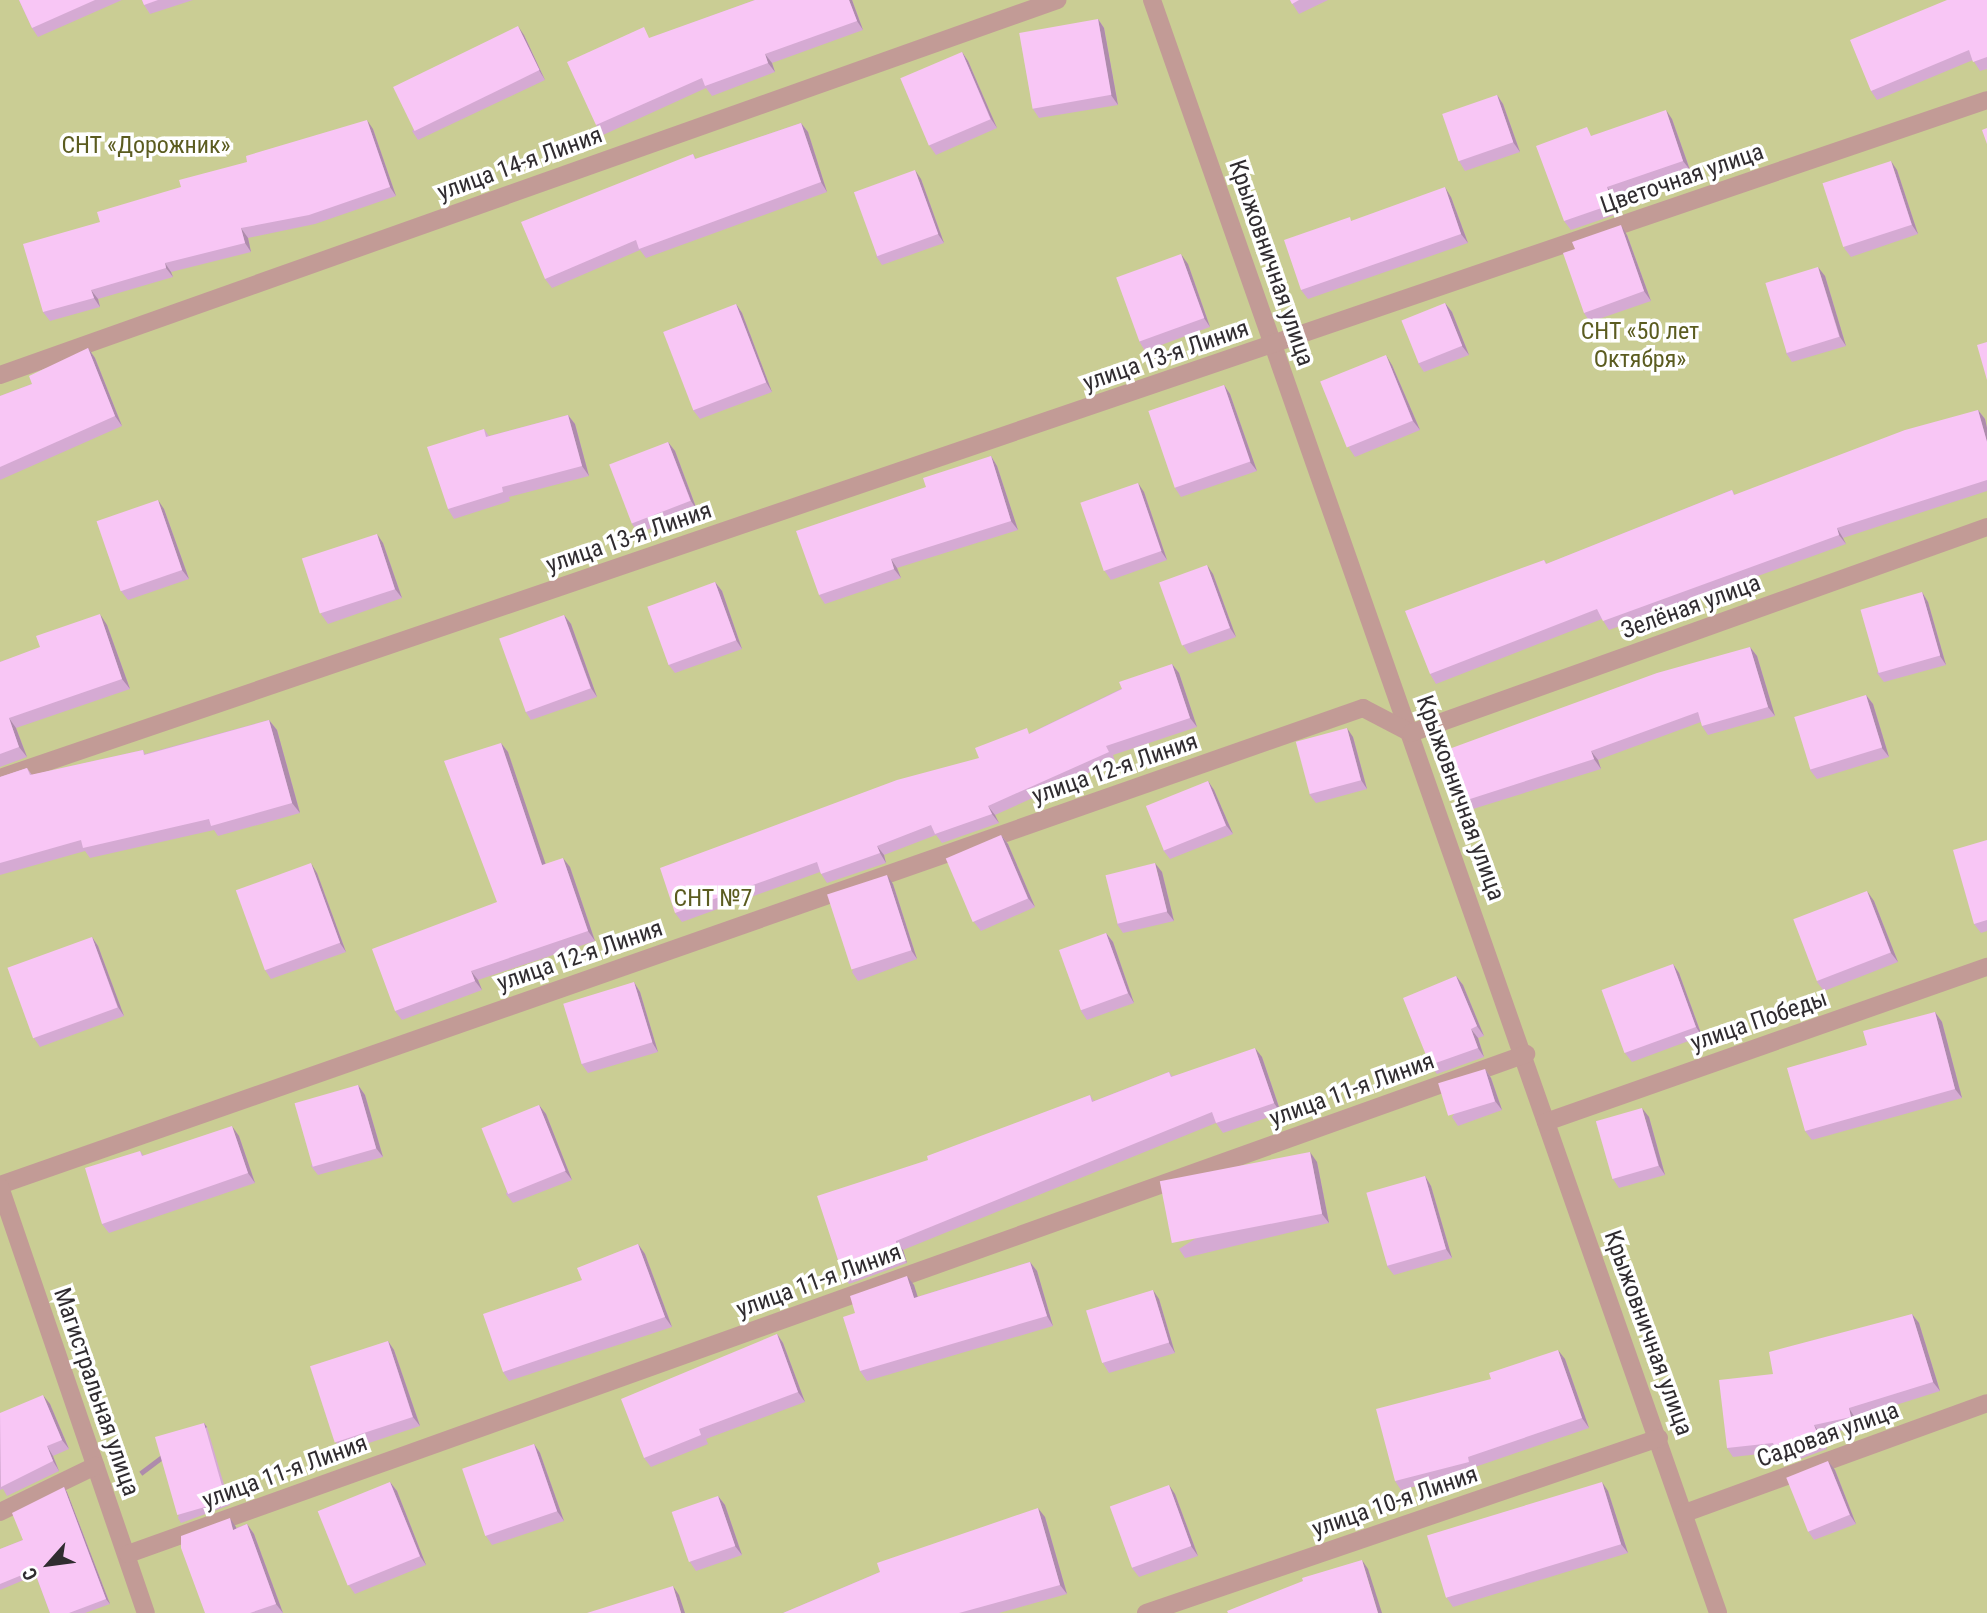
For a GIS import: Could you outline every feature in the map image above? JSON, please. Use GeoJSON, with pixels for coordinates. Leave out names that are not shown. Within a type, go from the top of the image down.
{"type":"FeatureCollection","features":[{"type":"Feature","properties":{"kind":"street","name":"улица 14-я Линия"},"geometry":{"type":"LineString","coordinates":[[0,375],[1057,0]]}},
{"type":"Feature","properties":{"kind":"street","name":"Крыжовничная улица"},"geometry":{"type":"LineString","coordinates":[[1152,0],[1526,1054],[1546,1122],[1660,1438],[1718,1613]]}},
{"type":"Feature","properties":{"kind":"street","name":"Цветочная улица"},"geometry":{"type":"LineString","coordinates":[[1273,345],[1987,100]]}},
{"type":"Feature","properties":{"kind":"street","name":"улица 13-я Линия"},"geometry":{"type":"LineString","coordinates":[[0,778],[1273,345]]}},
{"type":"Feature","properties":{"kind":"street","name":"Зелёная улица"},"geometry":{"type":"LineString","coordinates":[[1411,733],[1987,527]]}},
{"type":"Feature","properties":{"kind":"street","name":"улица 12-я Линия"},"geometry":{"type":"LineString","coordinates":[[0,1186],[1363,708],[1411,733]]}},
{"type":"Feature","properties":{"kind":"street","name":"улица Победы"},"geometry":{"type":"LineString","coordinates":[[1546,1122],[1987,967]]}},
{"type":"Feature","properties":{"kind":"street","name":"улица 11-я Линия"},"geometry":{"type":"LineString","coordinates":[[128,1554],[1526,1054]]}},
{"type":"Feature","properties":{"kind":"street","name":"Магистральная улица"},"geometry":{"type":"LineString","coordinates":[[0,1186],[146,1613]]}},
{"type":"Feature","properties":{"kind":"street","name":"Садовая улица"},"geometry":{"type":"LineString","coordinates":[[1685,1513],[1987,1403]]}},
{"type":"Feature","properties":{"kind":"street","name":"улица 10-я Линия"},"geometry":{"type":"LineString","coordinates":[[1146,1613],[1660,1438]]}},
{"type":"Feature","properties":{"kind":"street"},"geometry":{"type":"LineString","coordinates":[[0,1512],[94,1466]]}},
{"type":"Feature","properties":{"kind":"green space","name":"СНТ №7"},"geometry":{"type":"Polygon","coordinates":[[[0,0],[1987,0],[1987,1613],[0,1613],[0,0]]]}},
{"type":"Feature","properties":{"kind":"building"},"geometry":{"type":"Polygon","coordinates":[[[19,0],[95,0],[32,28],[19,0]]]}},
{"type":"Feature","properties":{"kind":"building"},"geometry":{"type":"Polygon","coordinates":[[[142,0],[158,0],[144,5],[142,0]]]}},
{"type":"Feature","properties":{"kind":"building"},"geometry":{"type":"Polygon","coordinates":[[[755,0],[849,0],[857,21],[765,54],[768,63],[705,86],[702,78],[596,125],[567,62],[644,27],[649,38],[755,0]]]}},
{"type":"Feature","properties":{"kind":"building"},"geometry":{"type":"Polygon","coordinates":[[[1947,0],[1987,0],[1987,57],[1973,62],[1969,50],[1871,91],[1850,40],[1947,0]]]}},
{"type":"Feature","properties":{"kind":"building"},"geometry":{"type":"Polygon","coordinates":[[[1098,19],[1111,95],[1033,109],[1019,33],[1098,19]]]}},
{"type":"Feature","properties":{"kind":"building"},"geometry":{"type":"Polygon","coordinates":[[[518,26],[539,70],[415,131],[393,87],[518,26]]]}},
{"type":"Feature","properties":{"kind":"building"},"geometry":{"type":"Polygon","coordinates":[[[962,52],[991,119],[929,145],[900,78],[962,52]]]}},
{"type":"Feature","properties":{"kind":"building"},"geometry":{"type":"Polygon","coordinates":[[[1497,95],[1513,142],[1458,161],[1442,114],[1497,95]]]}},
{"type":"Feature","properties":{"kind":"building"},"geometry":{"type":"Polygon","coordinates":[[[1666,110],[1683,161],[1607,187],[1613,204],[1564,221],[1536,146],[1587,127],[1591,136],[1666,110]]]}},
{"type":"Feature","properties":{"kind":"building"},"geometry":{"type":"Polygon","coordinates":[[[367,120],[390,187],[309,215],[241,228],[245,243],[165,263],[166,268],[91,290],[94,298],[43,312],[23,244],[100,222],[97,212],[181,187],[179,180],[247,162],[246,156],[367,120]]]}},
{"type":"Feature","properties":{"kind":"building"},"geometry":{"type":"Polygon","coordinates":[[[801,123],[821,182],[639,249],[636,240],[545,279],[521,222],[693,154],[695,159],[801,123]]]}},
{"type":"Feature","properties":{"kind":"building"},"geometry":{"type":"Polygon","coordinates":[[[1987,128],[1987,144],[1982,130],[1987,128]]]}},
{"type":"Feature","properties":{"kind":"building"},"geometry":{"type":"Polygon","coordinates":[[[1891,161],[1912,225],[1843,247],[1823,183],[1891,161]]]}},
{"type":"Feature","properties":{"kind":"building"},"geometry":{"type":"Polygon","coordinates":[[[915,170],[938,234],[877,256],[854,192],[915,170]]]}},
{"type":"Feature","properties":{"kind":"building"},"geometry":{"type":"Polygon","coordinates":[[[1445,187],[1461,234],[1301,290],[1284,240],[1350,217],[1351,221],[1445,187]]]}},
{"type":"Feature","properties":{"kind":"building"},"geometry":{"type":"Polygon","coordinates":[[[1621,225],[1644,291],[1584,313],[1563,253],[1575,249],[1572,242],[1621,225]]]}},
{"type":"Feature","properties":{"kind":"building"},"geometry":{"type":"Polygon","coordinates":[[[1181,254],[1204,318],[1139,341],[1116,278],[1181,254]]]}},
{"type":"Feature","properties":{"kind":"building"},"geometry":{"type":"Polygon","coordinates":[[[1818,267],[1839,337],[1787,353],[1765,283],[1818,267]]]}},
{"type":"Feature","properties":{"kind":"building"},"geometry":{"type":"Polygon","coordinates":[[[1445,303],[1462,346],[1419,363],[1401,321],[1445,303]]]}},
{"type":"Feature","properties":{"kind":"building"},"geometry":{"type":"Polygon","coordinates":[[[736,304],[766,382],[693,410],[663,332],[736,304]]]}},
{"type":"Feature","properties":{"kind":"building"},"geometry":{"type":"Polygon","coordinates":[[[1987,342],[1987,380],[1977,345],[1987,342]]]}},
{"type":"Feature","properties":{"kind":"building"},"geometry":{"type":"Polygon","coordinates":[[[88,348],[115,416],[0,467],[0,396],[32,384],[29,376],[88,348]]]}},
{"type":"Feature","properties":{"kind":"building"},"geometry":{"type":"Polygon","coordinates":[[[1386,355],[1413,421],[1347,447],[1320,382],[1386,355]]]}},
{"type":"Feature","properties":{"kind":"building"},"geometry":{"type":"Polygon","coordinates":[[[1224,385],[1250,462],[1175,488],[1148,411],[1224,385]]]}},
{"type":"Feature","properties":{"kind":"building"},"geometry":{"type":"Polygon","coordinates":[[[1978,410],[1987,442],[1987,480],[1837,528],[1839,535],[1603,621],[1597,609],[1430,674],[1405,611],[1544,560],[1546,564],[1732,490],[1734,495],[1905,430],[1978,410]]]}},
{"type":"Feature","properties":{"kind":"building"},"geometry":{"type":"Polygon","coordinates":[[[568,415],[582,466],[502,487],[503,492],[448,509],[427,447],[484,429],[486,437],[568,415]]]}},
{"type":"Feature","properties":{"kind":"building"},"geometry":{"type":"Polygon","coordinates":[[[668,442],[691,501],[632,523],[609,465],[668,442]]]}},
{"type":"Feature","properties":{"kind":"building"},"geometry":{"type":"Polygon","coordinates":[[[991,456],[1011,521],[891,559],[894,569],[819,595],[796,531],[926,487],[923,478],[991,456]]]}},
{"type":"Feature","properties":{"kind":"building"},"geometry":{"type":"Polygon","coordinates":[[[1138,483],[1161,551],[1104,571],[1080,503],[1138,483]]]}},
{"type":"Feature","properties":{"kind":"building"},"geometry":{"type":"Polygon","coordinates":[[[158,500],[182,570],[121,591],[97,521],[158,500]]]}},
{"type":"Feature","properties":{"kind":"building"},"geometry":{"type":"Polygon","coordinates":[[[377,534],[395,589],[320,614],[302,558],[377,534]]]}},
{"type":"Feature","properties":{"kind":"building"},"geometry":{"type":"Polygon","coordinates":[[[1207,565],[1230,628],[1182,645],[1159,582],[1207,565]]]}},
{"type":"Feature","properties":{"kind":"building"},"geometry":{"type":"Polygon","coordinates":[[[715,582],[736,640],[669,665],[647,607],[715,582]]]}},
{"type":"Feature","properties":{"kind":"building"},"geometry":{"type":"Polygon","coordinates":[[[1922,592],[1940,655],[1879,673],[1860,610],[1922,592]]]}},
{"type":"Feature","properties":{"kind":"building"},"geometry":{"type":"Polygon","coordinates":[[[100,614],[122,679],[9,718],[19,747],[0,754],[0,662],[40,647],[36,636],[100,614]]]}},
{"type":"Feature","properties":{"kind":"building"},"geometry":{"type":"Polygon","coordinates":[[[564,615],[591,688],[526,712],[499,639],[564,615]]]}},
{"type":"Feature","properties":{"kind":"building"},"geometry":{"type":"Polygon","coordinates":[[[1750,647],[1768,707],[1702,726],[1698,712],[1591,751],[1594,759],[1467,800],[1449,749],[1657,673],[1750,647]]]}},
{"type":"Feature","properties":{"kind":"building"},"geometry":{"type":"Polygon","coordinates":[[[1172,664],[1190,718],[1106,746],[1109,752],[988,806],[992,814],[935,834],[931,825],[877,846],[880,853],[821,874],[817,862],[675,913],[660,868],[897,780],[979,758],[975,748],[1027,728],[1029,734],[1122,689],[1119,682],[1172,664]]]}},
{"type":"Feature","properties":{"kind":"building"},"geometry":{"type":"Polygon","coordinates":[[[1866,695],[1882,748],[1810,770],[1794,717],[1866,695]]]}},
{"type":"Feature","properties":{"kind":"building"},"geometry":{"type":"Polygon","coordinates":[[[269,720],[292,803],[211,826],[209,819],[83,848],[81,840],[0,863],[0,777],[27,768],[30,775],[143,750],[144,755],[269,720]]]}},
{"type":"Feature","properties":{"kind":"building"},"geometry":{"type":"Polygon","coordinates":[[[1347,728],[1361,780],[1310,794],[1296,742],[1347,728]]]}},
{"type":"Feature","properties":{"kind":"building"},"geometry":{"type":"Polygon","coordinates":[[[501,743],[542,865],[563,858],[588,931],[471,971],[475,981],[395,1011],[372,949],[497,902],[444,761],[501,743]]]}},
{"type":"Feature","properties":{"kind":"building"},"geometry":{"type":"Polygon","coordinates":[[[1208,781],[1226,826],[1164,851],[1146,806],[1208,781]]]}},
{"type":"Feature","properties":{"kind":"building"},"geometry":{"type":"Polygon","coordinates":[[[1001,835],[1028,899],[973,922],[946,858],[1001,835]]]}},
{"type":"Feature","properties":{"kind":"building"},"geometry":{"type":"Polygon","coordinates":[[[1987,840],[1987,920],[1974,924],[1953,850],[1987,840]]]}},
{"type":"Feature","properties":{"kind":"building"},"geometry":{"type":"Polygon","coordinates":[[[311,863],[340,943],[265,970],[236,890],[311,863]]]}},
{"type":"Feature","properties":{"kind":"building"},"geometry":{"type":"Polygon","coordinates":[[[1155,863],[1167,912],[1118,924],[1106,875],[1155,863]]]}},
{"type":"Feature","properties":{"kind":"building"},"geometry":{"type":"Polygon","coordinates":[[[887,875],[911,950],[851,970],[827,894],[887,875]]]}},
{"type":"Feature","properties":{"kind":"building"},"geometry":{"type":"Polygon","coordinates":[[[1867,891],[1891,953],[1817,981],[1793,919],[1867,891]]]}},
{"type":"Feature","properties":{"kind":"building"},"geometry":{"type":"Polygon","coordinates":[[[1106,933],[1128,993],[1081,1010],[1059,950],[1106,933]]]}},
{"type":"Feature","properties":{"kind":"building"},"geometry":{"type":"Polygon","coordinates":[[[92,937],[118,1007],[33,1038],[7,968],[92,937]]]}},
{"type":"Feature","properties":{"kind":"building"},"geometry":{"type":"Polygon","coordinates":[[[1673,964],[1696,1027],[1624,1053],[1602,990],[1673,964]]]}},
{"type":"Feature","properties":{"kind":"building"},"geometry":{"type":"Polygon","coordinates":[[[1456,976],[1477,1026],[1471,1029],[1478,1048],[1430,1065],[1403,998],[1456,976]]]}},
{"type":"Feature","properties":{"kind":"building"},"geometry":{"type":"Polygon","coordinates":[[[634,982],[652,1042],[582,1064],[563,1004],[634,982]]]}},
{"type":"Feature","properties":{"kind":"building"},"geometry":{"type":"Polygon","coordinates":[[[1935,1012],[1955,1089],[1805,1131],[1787,1068],[1867,1045],[1863,1031],[1935,1012]]]}},
{"type":"Feature","properties":{"kind":"building"},"geometry":{"type":"Polygon","coordinates":[[[1255,1048],[1274,1103],[1216,1123],[1212,1112],[896,1241],[900,1254],[843,1275],[817,1196],[928,1160],[927,1156],[1090,1095],[1092,1102],[1169,1072],[1171,1077],[1255,1048]]]}},
{"type":"Feature","properties":{"kind":"building"},"geometry":{"type":"Polygon","coordinates":[[[1485,1069],[1495,1102],[1448,1116],[1438,1083],[1485,1069]]]}},
{"type":"Feature","properties":{"kind":"building"},"geometry":{"type":"Polygon","coordinates":[[[358,1085],[376,1148],[313,1167],[295,1103],[358,1085]]]}},
{"type":"Feature","properties":{"kind":"building"},"geometry":{"type":"Polygon","coordinates":[[[539,1105],[566,1171],[508,1194],[482,1128],[539,1105]]]}},
{"type":"Feature","properties":{"kind":"building"},"geometry":{"type":"Polygon","coordinates":[[[1642,1108],[1659,1166],[1612,1179],[1596,1121],[1642,1108]]]}},
{"type":"Feature","properties":{"kind":"building"},"geometry":{"type":"Polygon","coordinates":[[[232,1126],[248,1173],[102,1224],[85,1168],[140,1151],[142,1156],[232,1126]]]}},
{"type":"Feature","properties":{"kind":"building"},"geometry":{"type":"Polygon","coordinates":[[[1310,1152],[1322,1214],[1172,1243],[1160,1181],[1310,1152]]]}},
{"type":"Feature","properties":{"kind":"building"},"geometry":{"type":"Polygon","coordinates":[[[1425,1176],[1446,1249],[1387,1266],[1366,1193],[1425,1176]]]}},
{"type":"Feature","properties":{"kind":"building"},"geometry":{"type":"Polygon","coordinates":[[[638,1244],[665,1317],[503,1372],[483,1314],[582,1280],[577,1268],[638,1244]]]}},
{"type":"Feature","properties":{"kind":"building"},"geometry":{"type":"Polygon","coordinates":[[[1030,1262],[1047,1316],[860,1371],[843,1317],[855,1313],[850,1296],[907,1276],[914,1298],[1030,1262]]]}},
{"type":"Feature","properties":{"kind":"building"},"geometry":{"type":"Polygon","coordinates":[[[1153,1290],[1169,1343],[1102,1363],[1086,1310],[1153,1290]]]}},
{"type":"Feature","properties":{"kind":"building"},"geometry":{"type":"Polygon","coordinates":[[[1912,1314],[1933,1382],[1849,1408],[1851,1417],[1814,1425],[1820,1440],[1778,1455],[1773,1443],[1727,1448],[1719,1380],[1773,1374],[1769,1352],[1912,1314]]]}},
{"type":"Feature","properties":{"kind":"building"},"geometry":{"type":"Polygon","coordinates":[[[777,1334],[798,1392],[699,1429],[701,1435],[644,1458],[621,1399],[777,1334]]]}},
{"type":"Feature","properties":{"kind":"building"},"geometry":{"type":"Polygon","coordinates":[[[388,1341],[413,1417],[335,1442],[310,1366],[388,1341]]]}},
{"type":"Feature","properties":{"kind":"building"},"geometry":{"type":"Polygon","coordinates":[[[1558,1350],[1582,1418],[1468,1457],[1469,1462],[1395,1481],[1376,1409],[1491,1379],[1489,1373],[1558,1350]]]}},
{"type":"Feature","properties":{"kind":"building"},"geometry":{"type":"Polygon","coordinates":[[[43,1395],[62,1440],[47,1446],[53,1461],[1,1487],[0,1413],[43,1395]]]}},
{"type":"Feature","properties":{"kind":"building"},"geometry":{"type":"Polygon","coordinates":[[[204,1423],[226,1501],[177,1515],[155,1437],[204,1423]]]}},
{"type":"Feature","properties":{"kind":"building"},"geometry":{"type":"Polygon","coordinates":[[[534,1444],[557,1511],[485,1536],[462,1469],[534,1444]]]}},
{"type":"Feature","properties":{"kind":"building"},"geometry":{"type":"Polygon","coordinates":[[[1828,1461],[1850,1515],[1808,1532],[1786,1478],[1828,1461]]]}},
{"type":"Feature","properties":{"kind":"building"},"geometry":{"type":"Polygon","coordinates":[[[390,1482],[420,1556],[348,1585],[318,1511],[390,1482]]]}},
{"type":"Feature","properties":{"kind":"building"},"geometry":{"type":"Polygon","coordinates":[[[1602,1482],[1621,1544],[1446,1598],[1427,1536],[1602,1482]]]}},
{"type":"Feature","properties":{"kind":"building"},"geometry":{"type":"Polygon","coordinates":[[[1169,1485],[1191,1546],[1132,1568],[1110,1507],[1169,1485]]]}},
{"type":"Feature","properties":{"kind":"building"},"geometry":{"type":"Polygon","coordinates":[[[64,1487],[106,1599],[69,1613],[50,1613],[34,1570],[0,1584],[0,1549],[23,1540],[12,1513],[64,1487]]]}},
{"type":"Feature","properties":{"kind":"building"},"geometry":{"type":"Polygon","coordinates":[[[718,1496],[735,1546],[689,1562],[672,1512],[718,1496]]]}},
{"type":"Feature","properties":{"kind":"building"},"geometry":{"type":"Polygon","coordinates":[[[1038,1508],[1060,1585],[959,1613],[783,1613],[880,1572],[877,1563],[1038,1508]]]}},
{"type":"Feature","properties":{"kind":"building"},"geometry":{"type":"Polygon","coordinates":[[[230,1518],[233,1530],[247,1524],[276,1604],[250,1613],[205,1613],[181,1548],[181,1536],[230,1518]]]}},
{"type":"Feature","properties":{"kind":"building"},"geometry":{"type":"Polygon","coordinates":[[[1362,1560],[1378,1613],[1227,1611],[1303,1581],[1302,1578],[1362,1560]]]}},
{"type":"Feature","properties":{"kind":"building"},"geometry":{"type":"Polygon","coordinates":[[[673,1586],[681,1613],[587,1613],[673,1586]]]}},
{"type":"Feature","properties":{"kind":"park label","name":"СНТ «Дорожник»"},"geometry":{"type":"Point","coordinates":[146,146]}},
{"type":"Feature","properties":{"kind":"park label","name":"СНТ «50 лет Октября»"},"geometry":{"type":"Point","coordinates":[1640,346]}}]}
